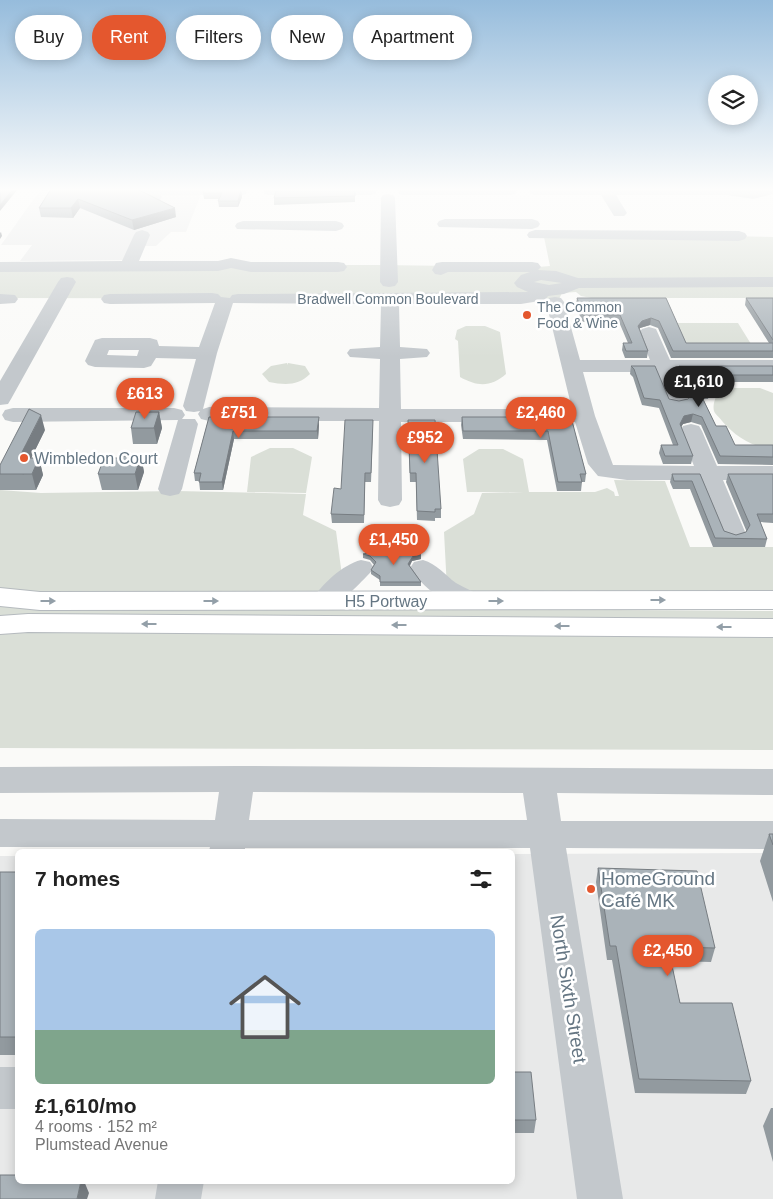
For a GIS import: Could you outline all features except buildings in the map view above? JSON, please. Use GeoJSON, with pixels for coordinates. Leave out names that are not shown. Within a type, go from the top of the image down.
{"type":"FeatureCollection","features":[{"type":"Feature","properties":{"kind":"main road","name":"H5 Portway"},"geometry":{"type":"LineString","coordinates":[[0,597],[40,602],[773,600]]}},
{"type":"Feature","properties":{"kind":"main road","name":"H5 Portway"},"geometry":{"type":"LineString","coordinates":[[0,625],[38,623],[773,628]]}},
{"type":"Feature","properties":{"kind":"street"},"geometry":{"type":"LineString","coordinates":[[128,267],[138,245]]}},
{"type":"Feature","properties":{"kind":"street"},"geometry":{"type":"LineString","coordinates":[[170,488],[230,277],[237,245]]}},
{"type":"Feature","properties":{"kind":"street"},"geometry":{"type":"LineString","coordinates":[[389,245],[390,500]]}},
{"type":"Feature","properties":{"kind":"street"},"geometry":{"type":"LineString","coordinates":[[539,245],[551,282],[584,416],[606,480],[627,474],[773,473]]}},
{"type":"Feature","properties":{"kind":"street","name":"Bradwell Common Boulevard"},"geometry":{"type":"LineString","coordinates":[[0,267],[128,267],[389,291],[521,299],[551,282],[773,282]]}},
{"type":"Feature","properties":{"kind":"street","name":"Bradwell Common Boulevard"},"geometry":{"type":"LineString","coordinates":[[0,282],[230,277],[338,267]]}},
{"type":"Feature","properties":{"kind":"street"},"geometry":{"type":"LineString","coordinates":[[441,270],[442,268],[551,282]]}},
{"type":"Feature","properties":{"kind":"street","name":"Bradwell Common Boulevard"},"geometry":{"type":"LineString","coordinates":[[110,299],[230,277]]}},
{"type":"Feature","properties":{"kind":"street"},"geometry":{"type":"LineString","coordinates":[[67,282],[3,410],[191,415],[584,416]]}},
{"type":"Feature","properties":{"kind":"street","name":"Bradwell Common Boulevard"},"geometry":{"type":"LineString","coordinates":[[551,282],[581,299],[703,300]]}},
{"type":"Feature","properties":{"kind":"street"},"geometry":{"type":"LineString","coordinates":[[648,333],[677,402]]}},
{"type":"Feature","properties":{"kind":"street"},"geometry":{"type":"LineString","coordinates":[[148,352],[207,353]]}},
{"type":"Feature","properties":{"kind":"street"},"geometry":{"type":"LineString","coordinates":[[357,353],[420,353]]}},
{"type":"Feature","properties":{"kind":"street"},"geometry":{"type":"LineString","coordinates":[[572,366],[773,366]]}},
{"type":"Feature","properties":{"kind":"street"},"geometry":{"type":"LineString","coordinates":[[691,432],[733,534]]}},
{"type":"Feature","properties":{"kind":"street"},"geometry":{"type":"LineString","coordinates":[[325,601],[350,574],[362,568]]}},
{"type":"Feature","properties":{"kind":"street"},"geometry":{"type":"LineString","coordinates":[[423,568],[447,589],[468,601]]}},
{"type":"Feature","properties":{"kind":"street"},"geometry":{"type":"LineString","coordinates":[[228,842],[238,779]]}},
{"type":"Feature","properties":{"kind":"street"},"geometry":{"type":"LineString","coordinates":[[0,780],[238,779],[773,782]]}},
{"type":"Feature","properties":{"kind":"street","name":"North Sixth Street"},"geometry":{"type":"LineString","coordinates":[[538,780],[600,1199]]}},
{"type":"Feature","properties":{"kind":"street"},"geometry":{"type":"LineString","coordinates":[[0,833],[228,842],[545,835],[773,834]]}},
{"type":"Feature","properties":{"kind":"street"},"geometry":{"type":"LineString","coordinates":[[0,1088],[15,1088]]}},
{"type":"Feature","properties":{"kind":"street"},"geometry":{"type":"LineString","coordinates":[[178,1199],[180,1184]]}},
{"type":"Feature","properties":{"kind":"shaded area"},"geometry":{"type":"Polygon","coordinates":[[[1,245],[157,245],[141,246],[130,260],[20,261],[32,245],[1,245]]]}},
{"type":"Feature","properties":{"kind":"shaded area"},"geometry":{"type":"Polygon","coordinates":[[[546,245],[773,245],[773,298],[591,298],[581,296],[576,292],[562,293],[559,299],[0,298],[0,265],[550,266],[546,245]]]}},
{"type":"Feature","properties":{"kind":"shaded area"},"geometry":{"type":"Polygon","coordinates":[[[676,323],[738,323],[751,344],[686,345],[676,323]]]}},
{"type":"Feature","properties":{"kind":"shaded area"},"geometry":{"type":"Polygon","coordinates":[[[466,326],[485,326],[500,332],[506,374],[495,381],[484,384],[473,383],[460,377],[458,341],[455,339],[457,330],[466,326]]]}},
{"type":"Feature","properties":{"kind":"shaded area"},"geometry":{"type":"Polygon","coordinates":[[[287,363],[288,365],[288,363],[305,366],[310,374],[301,381],[286,384],[269,382],[262,374],[271,366],[287,363]]]}},
{"type":"Feature","properties":{"kind":"shaded area"},"geometry":{"type":"Polygon","coordinates":[[[720,388],[760,388],[773,393],[773,448],[758,446],[745,440],[732,432],[722,421],[714,408],[715,399],[720,388]]]}},
{"type":"Feature","properties":{"kind":"shaded area"},"geometry":{"type":"Polygon","coordinates":[[[270,448],[293,448],[312,457],[306,493],[247,492],[251,457],[270,448]]]}},
{"type":"Feature","properties":{"kind":"shaded area"},"geometry":{"type":"Polygon","coordinates":[[[479,449],[503,449],[523,459],[529,492],[595,492],[607,488],[614,492],[615,496],[619,496],[614,480],[665,481],[690,547],[773,547],[773,600],[469,601],[447,589],[444,532],[474,514],[482,493],[524,492],[467,492],[463,459],[479,449]]]}},
{"type":"Feature","properties":{"kind":"shaded area"},"geometry":{"type":"Polygon","coordinates":[[[0,490],[41,493],[177,491],[306,494],[303,515],[336,531],[343,583],[325,601],[0,597],[0,490]]]}},
{"type":"Feature","properties":{"kind":"shaded area"},"geometry":{"type":"Polygon","coordinates":[[[0,606],[773,611],[773,618],[0,616],[0,606]]]}},
{"type":"Feature","properties":{"kind":"shaded area"},"geometry":{"type":"Polygon","coordinates":[[[20,629],[773,634],[773,750],[0,748],[0,632],[20,629]]]}},
{"type":"Feature","properties":{"kind":"shaded area"},"geometry":{"type":"Polygon","coordinates":[[[773,853],[773,1199],[0,1199],[0,856],[15,856],[15,1184],[515,1184],[515,854],[773,853]]]}},
{"type":"Feature","properties":{"kind":"place","name":"The Common Food & Wine"},"geometry":{"type":"Point","coordinates":[527,315]}},
{"type":"Feature","properties":{"kind":"place","name":"Wimbledon Court"},"geometry":{"type":"Point","coordinates":[24,458]}},
{"type":"Feature","properties":{"kind":"place","name":"HomeGround Café MK"},"geometry":{"type":"Point","coordinates":[591,889]}}]}
